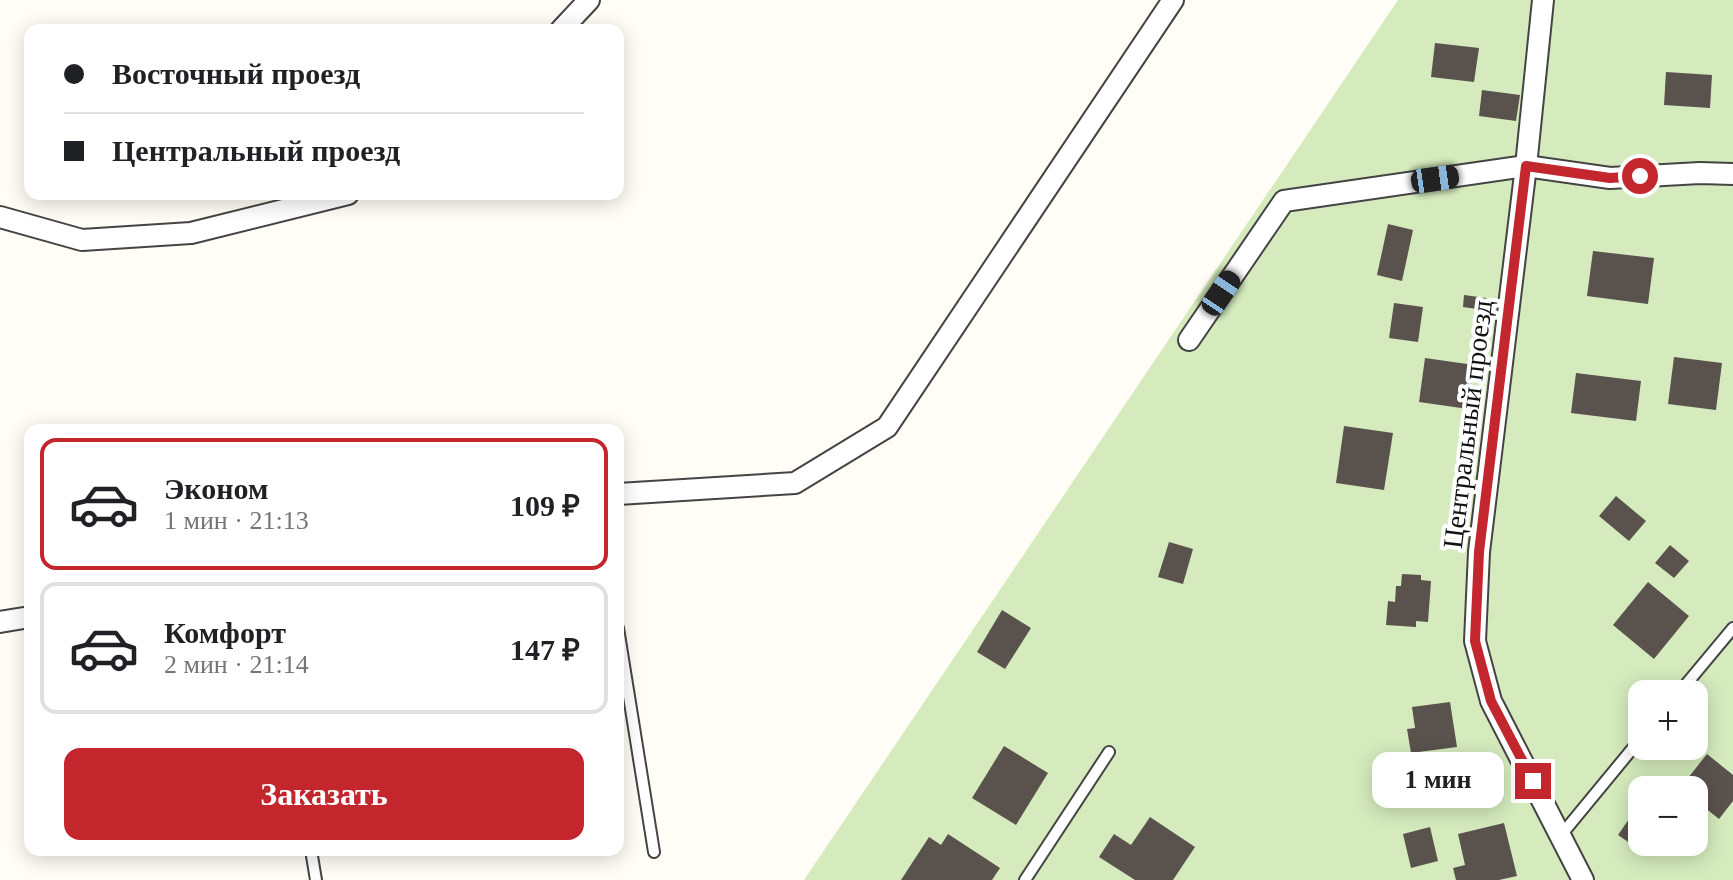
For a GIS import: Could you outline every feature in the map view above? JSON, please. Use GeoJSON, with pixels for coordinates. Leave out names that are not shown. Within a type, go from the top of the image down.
{"type":"FeatureCollection","features":[{"type":"Feature","properties":{"kind":"street"},"geometry":{"type":"LineString","coordinates":[[567,24],[589,0]]}},
{"type":"Feature","properties":{"kind":"street"},"geometry":{"type":"LineString","coordinates":[[624,494],[795,483],[887,427],[1173,0]]}},
{"type":"Feature","properties":{"kind":"street","name":"Центральный проезд"},"geometry":{"type":"LineString","coordinates":[[1543,0],[1479,552],[1475,641],[1491,701],[1583,880]]}},
{"type":"Feature","properties":{"kind":"street"},"geometry":{"type":"LineString","coordinates":[[1189,340],[1284,201],[1526,166],[1610,178],[1733,174]]}},
{"type":"Feature","properties":{"kind":"street"},"geometry":{"type":"LineString","coordinates":[[0,217],[82,240],[191,233],[324,200]]}},
{"type":"Feature","properties":{"kind":"street"},"geometry":{"type":"LineString","coordinates":[[0,622],[24,618]]}},
{"type":"Feature","properties":{"kind":"lane"},"geometry":{"type":"LineString","coordinates":[[1690,680],[1733,628]]}},
{"type":"Feature","properties":{"kind":"lane"},"geometry":{"type":"LineString","coordinates":[[624,665],[654,852]]}},
{"type":"Feature","properties":{"kind":"lane"},"geometry":{"type":"LineString","coordinates":[[1025,880],[1109,752]]}},
{"type":"Feature","properties":{"kind":"lane"},"geometry":{"type":"LineString","coordinates":[[1562,834],[1628,754]]}},
{"type":"Feature","properties":{"kind":"lane"},"geometry":{"type":"LineString","coordinates":[[312,856],[316,880]]}},
{"type":"Feature","properties":{"kind":"green space"},"geometry":{"type":"Polygon","coordinates":[[[1398,0],[1733,0],[1733,880],[804,880],[1398,0]]]}},
{"type":"Feature","properties":{"kind":"building"},"geometry":{"type":"Polygon","coordinates":[[[1435,43],[1479,48],[1474,82],[1431,77],[1435,43]]]}},
{"type":"Feature","properties":{"kind":"building"},"geometry":{"type":"Polygon","coordinates":[[[1666,72],[1712,75],[1710,108],[1664,105],[1666,72]]]}},
{"type":"Feature","properties":{"kind":"building"},"geometry":{"type":"Polygon","coordinates":[[[1482,90],[1520,95],[1516,121],[1479,116],[1482,90]]]}},
{"type":"Feature","properties":{"kind":"building"},"geometry":{"type":"Polygon","coordinates":[[[1388,224],[1413,230],[1402,281],[1377,275],[1388,224]]]}},
{"type":"Feature","properties":{"kind":"building"},"geometry":{"type":"Polygon","coordinates":[[[1593,251],[1654,258],[1648,304],[1587,296],[1593,251]]]}},
{"type":"Feature","properties":{"kind":"building"},"geometry":{"type":"Polygon","coordinates":[[[1464,295],[1486,298],[1484,310],[1463,307],[1464,295]]]}},
{"type":"Feature","properties":{"kind":"building"},"geometry":{"type":"Polygon","coordinates":[[[1394,303],[1423,307],[1418,342],[1389,338],[1394,303]]]}},
{"type":"Feature","properties":{"kind":"building"},"geometry":{"type":"Polygon","coordinates":[[[1674,357],[1722,363],[1716,410],[1668,404],[1674,357]]]}},
{"type":"Feature","properties":{"kind":"building"},"geometry":{"type":"Polygon","coordinates":[[[1425,358],[1474,365],[1468,409],[1419,402],[1425,358]]]}},
{"type":"Feature","properties":{"kind":"building"},"geometry":{"type":"Polygon","coordinates":[[[1576,373],[1641,381],[1636,421],[1571,413],[1576,373]]]}},
{"type":"Feature","properties":{"kind":"building"},"geometry":{"type":"Polygon","coordinates":[[[1344,426],[1393,433],[1384,490],[1336,483],[1344,426]]]}},
{"type":"Feature","properties":{"kind":"building"},"geometry":{"type":"Polygon","coordinates":[[[1616,496],[1646,521],[1629,541],[1599,516],[1616,496]]]}},
{"type":"Feature","properties":{"kind":"building"},"geometry":{"type":"Polygon","coordinates":[[[1169,542],[1193,549],[1183,584],[1158,577],[1169,542]]]}},
{"type":"Feature","properties":{"kind":"building"},"geometry":{"type":"Polygon","coordinates":[[[1670,545],[1689,561],[1674,578],[1655,563],[1670,545]]]}},
{"type":"Feature","properties":{"kind":"building"},"geometry":{"type":"Polygon","coordinates":[[[1402,574],[1421,575],[1421,580],[1431,581],[1428,622],[1416,621],[1416,627],[1386,625],[1388,601],[1395,602],[1396,586],[1401,586],[1402,574]]]}},
{"type":"Feature","properties":{"kind":"building"},"geometry":{"type":"Polygon","coordinates":[[[1648,582],[1689,616],[1654,659],[1613,625],[1648,582]]]}},
{"type":"Feature","properties":{"kind":"building"},"geometry":{"type":"Polygon","coordinates":[[[1002,610],[1031,628],[1005,669],[977,652],[1002,610]]]}},
{"type":"Feature","properties":{"kind":"building"},"geometry":{"type":"Polygon","coordinates":[[[1450,702],[1457,747],[1411,753],[1407,729],[1415,728],[1412,707],[1450,702]]]}},
{"type":"Feature","properties":{"kind":"building"},"geometry":{"type":"Polygon","coordinates":[[[1004,746],[1048,773],[1016,825],[972,798],[1004,746]]]}},
{"type":"Feature","properties":{"kind":"building"},"geometry":{"type":"Polygon","coordinates":[[[1708,755],[1733,775],[1733,801],[1719,819],[1708,810],[1708,776],[1690,776],[1702,760],[1708,760],[1708,755]]]}},
{"type":"Feature","properties":{"kind":"building"},"geometry":{"type":"Polygon","coordinates":[[[1150,817],[1195,847],[1173,880],[1135,880],[1099,857],[1114,834],[1131,845],[1150,817]]]}},
{"type":"Feature","properties":{"kind":"building"},"geometry":{"type":"Polygon","coordinates":[[[1628,820],[1628,842],[1618,835],[1628,820]]]}},
{"type":"Feature","properties":{"kind":"building"},"geometry":{"type":"Polygon","coordinates":[[[1504,823],[1517,876],[1499,880],[1456,880],[1453,868],[1465,865],[1458,834],[1504,823]]]}},
{"type":"Feature","properties":{"kind":"building"},"geometry":{"type":"Polygon","coordinates":[[[1430,827],[1438,861],[1411,868],[1403,834],[1430,827]]]}},
{"type":"Feature","properties":{"kind":"building"},"geometry":{"type":"Polygon","coordinates":[[[948,834],[1000,868],[992,880],[901,880],[929,837],[941,845],[948,834]]]}},
{"type":"Feature","properties":{"kind":"route"},"geometry":{"type":"LineString","coordinates":[[1533,781],[1491,701],[1475,641],[1479,552],[1526,166],[1610,178],[1640,176]]}}]}
